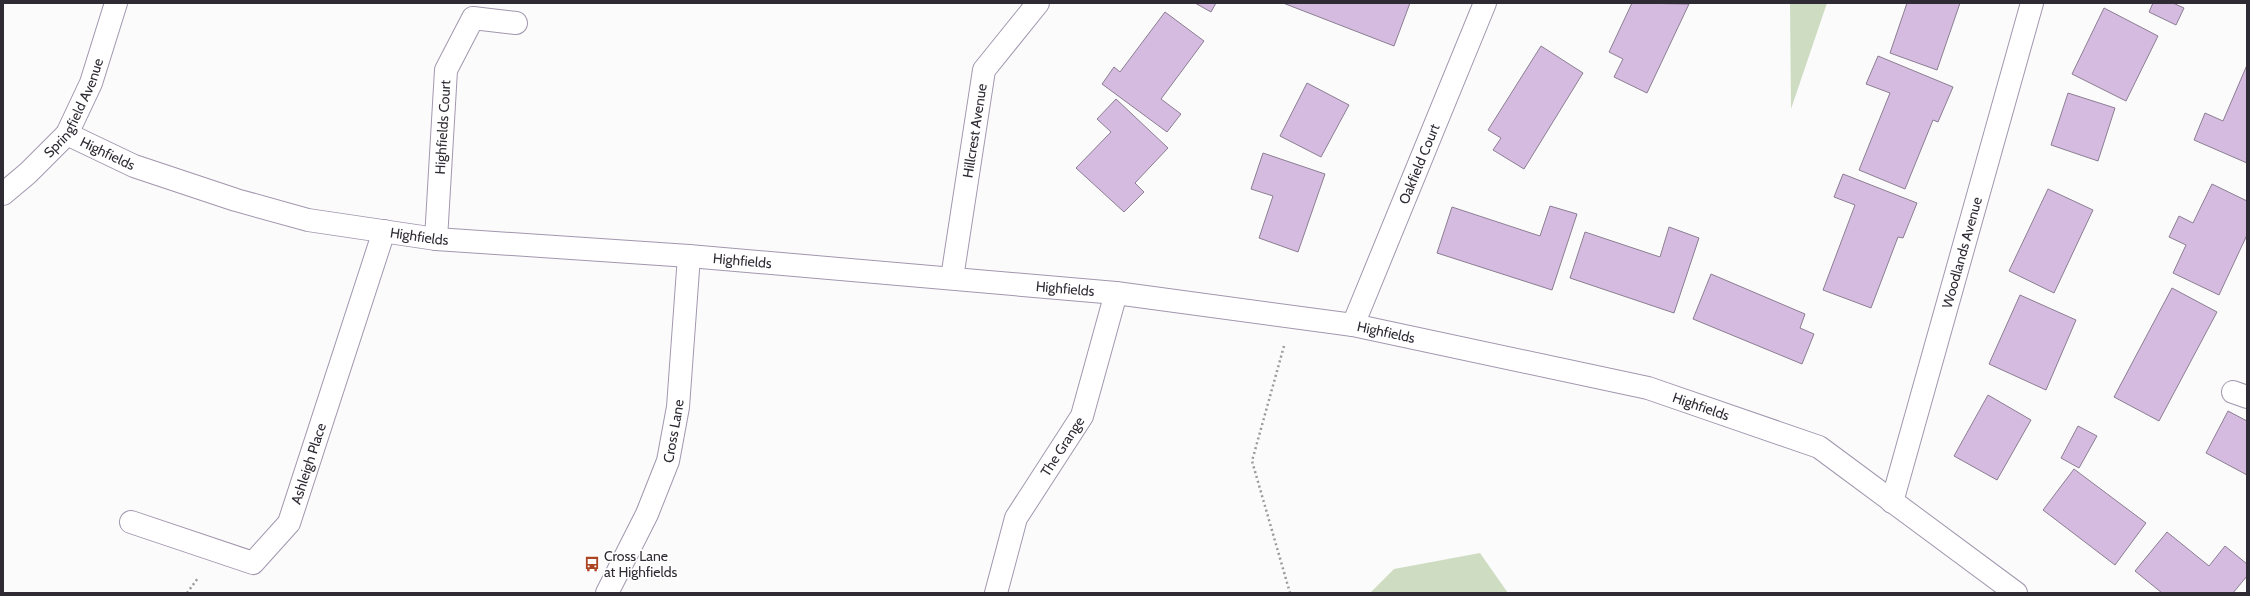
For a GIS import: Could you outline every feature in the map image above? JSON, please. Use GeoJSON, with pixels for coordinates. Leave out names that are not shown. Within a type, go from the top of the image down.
{"type":"FeatureCollection","features":[{"type":"Feature","properties":{"kind":"street","name":"Springfield Avenue"},"geometry":{"type":"LineString","coordinates":[[3,194],[28,173],[67,134],[91,83],[116,3]]}},
{"type":"Feature","properties":{"kind":"street","name":"Hillcrest Avenue"},"geometry":{"type":"LineString","coordinates":[[952,278],[984,70],[1038,3]]}},
{"type":"Feature","properties":{"kind":"street","name":"Oakfield Court"},"geometry":{"type":"LineString","coordinates":[[1353,325],[1485,3]]}},
{"type":"Feature","properties":{"kind":"street","name":"Woodlands Avenue"},"geometry":{"type":"LineString","coordinates":[[1892,502],[2032,3]]}},
{"type":"Feature","properties":{"kind":"street","name":"Highfields Court"},"geometry":{"type":"LineString","coordinates":[[436,239],[446,70],[473,18],[516,23]]}},
{"type":"Feature","properties":{"kind":"street","name":"Highfields"},"geometry":{"type":"LineString","coordinates":[[67,134],[134,166],[236,200],[308,220],[436,239],[689,256],[1116,293],[1353,325],[1648,388],[1818,447],[2016,593]]}},
{"type":"Feature","properties":{"kind":"street","name":"Ashleigh Place"},"geometry":{"type":"LineString","coordinates":[[131,522],[253,563],[289,523],[384,231]]}},
{"type":"Feature","properties":{"kind":"street","name":"Cross Lane"},"geometry":{"type":"LineString","coordinates":[[607,593],[647,514],[668,461],[678,407],[689,256]]}},
{"type":"Feature","properties":{"kind":"street","name":"The Grange"},"geometry":{"type":"LineString","coordinates":[[996,593],[1016,518],[1082,416],[1116,293]]}},
{"type":"Feature","properties":{"kind":"path"},"geometry":{"type":"LineString","coordinates":[[1290,593],[1252,461],[1292,316]]}},
{"type":"Feature","properties":{"kind":"green space"},"geometry":{"type":"Polygon","coordinates":[[[1790,3],[1827,3],[1791,109],[1790,3]]]}},
{"type":"Feature","properties":{"kind":"green space"},"geometry":{"type":"Polygon","coordinates":[[[1480,553],[1508,593],[1370,593],[1394,569],[1480,553]]]}},
{"type":"Feature","properties":{"kind":"building"},"geometry":{"type":"Polygon","coordinates":[[[1195,3],[1216,3],[1211,12],[1195,3]]]}},
{"type":"Feature","properties":{"kind":"building"},"geometry":{"type":"Polygon","coordinates":[[[1283,3],[1410,3],[1394,46],[1283,3]]]}},
{"type":"Feature","properties":{"kind":"building"},"geometry":{"type":"Polygon","coordinates":[[[1632,3],[1689,4],[1647,93],[1614,77],[1623,59],[1609,52],[1632,3]]]}},
{"type":"Feature","properties":{"kind":"building"},"geometry":{"type":"Polygon","coordinates":[[[1907,3],[1960,3],[1937,70],[1890,53],[1907,3]]]}},
{"type":"Feature","properties":{"kind":"building"},"geometry":{"type":"Polygon","coordinates":[[[2153,3],[2173,3],[2184,8],[2176,25],[2149,12],[2153,3]]]}},
{"type":"Feature","properties":{"kind":"building"},"geometry":{"type":"Polygon","coordinates":[[[2104,8],[2158,36],[2126,101],[2072,74],[2104,8]]]}},
{"type":"Feature","properties":{"kind":"building"},"geometry":{"type":"Polygon","coordinates":[[[1165,12],[1204,41],[1161,99],[1181,114],[1167,132],[1102,84],[1114,67],[1120,72],[1165,12]]]}},
{"type":"Feature","properties":{"kind":"building"},"geometry":{"type":"Polygon","coordinates":[[[1541,46],[1583,73],[1524,169],[1493,150],[1501,138],[1488,130],[1541,46]]]}},
{"type":"Feature","properties":{"kind":"building"},"geometry":{"type":"Polygon","coordinates":[[[1878,56],[1953,87],[1938,122],[1933,120],[1905,189],[1859,170],[1890,93],[1866,84],[1878,56]]]}},
{"type":"Feature","properties":{"kind":"building"},"geometry":{"type":"Polygon","coordinates":[[[2247,65],[2247,163],[2194,140],[2205,113],[2223,121],[2247,65]]]}},
{"type":"Feature","properties":{"kind":"building"},"geometry":{"type":"Polygon","coordinates":[[[1307,83],[1349,105],[1321,157],[1280,136],[1307,83]]]}},
{"type":"Feature","properties":{"kind":"building"},"geometry":{"type":"Polygon","coordinates":[[[2068,93],[2115,108],[2098,161],[2051,145],[2068,93]]]}},
{"type":"Feature","properties":{"kind":"building"},"geometry":{"type":"Polygon","coordinates":[[[1116,99],[1168,148],[1135,183],[1144,192],[1124,212],[1076,168],[1111,132],[1097,119],[1116,99]]]}},
{"type":"Feature","properties":{"kind":"building"},"geometry":{"type":"Polygon","coordinates":[[[1263,153],[1325,174],[1298,252],[1259,238],[1273,196],[1251,189],[1263,153]]]}},
{"type":"Feature","properties":{"kind":"building"},"geometry":{"type":"Polygon","coordinates":[[[1843,174],[1917,203],[1903,238],[1898,237],[1871,308],[1823,290],[1855,205],[1834,197],[1843,174]]]}},
{"type":"Feature","properties":{"kind":"building"},"geometry":{"type":"Polygon","coordinates":[[[2212,184],[2247,201],[2247,235],[2219,295],[2173,273],[2186,245],[2169,237],[2179,216],[2193,223],[2212,184]]]}},
{"type":"Feature","properties":{"kind":"building"},"geometry":{"type":"Polygon","coordinates":[[[2048,189],[2093,210],[2054,293],[2009,271],[2048,189]]]}},
{"type":"Feature","properties":{"kind":"building"},"geometry":{"type":"Polygon","coordinates":[[[1550,206],[1577,214],[1552,290],[1437,253],[1452,207],[1540,236],[1550,206]]]}},
{"type":"Feature","properties":{"kind":"building"},"geometry":{"type":"Polygon","coordinates":[[[1669,227],[1699,238],[1674,313],[1570,278],[1585,232],[1660,257],[1669,227]]]}},
{"type":"Feature","properties":{"kind":"building"},"geometry":{"type":"Polygon","coordinates":[[[1711,274],[1805,314],[1800,328],[1814,334],[1802,364],[1693,319],[1711,274]]]}},
{"type":"Feature","properties":{"kind":"building"},"geometry":{"type":"Polygon","coordinates":[[[2172,288],[2217,312],[2159,421],[2114,397],[2172,288]]]}},
{"type":"Feature","properties":{"kind":"building"},"geometry":{"type":"Polygon","coordinates":[[[2020,295],[2076,320],[2046,390],[1989,364],[2020,295]]]}},
{"type":"Feature","properties":{"kind":"building"},"geometry":{"type":"Polygon","coordinates":[[[1988,395],[2031,420],[1997,480],[1954,456],[1988,395]]]}},
{"type":"Feature","properties":{"kind":"building"},"geometry":{"type":"Polygon","coordinates":[[[2228,411],[2247,421],[2247,475],[2206,453],[2228,411]]]}},
{"type":"Feature","properties":{"kind":"building"},"geometry":{"type":"Polygon","coordinates":[[[2078,426],[2097,436],[2079,468],[2061,458],[2078,426]]]}},
{"type":"Feature","properties":{"kind":"building"},"geometry":{"type":"Polygon","coordinates":[[[2074,469],[2146,523],[2115,565],[2043,510],[2074,469]]]}},
{"type":"Feature","properties":{"kind":"building"},"geometry":{"type":"Polygon","coordinates":[[[2167,532],[2209,566],[2225,546],[2247,564],[2247,576],[2233,593],[2162,593],[2135,571],[2167,532]]]}},
{"type":"Feature","properties":{"kind":"place","name":"Cross Lane at Highfields"},"geometry":{"type":"Point","coordinates":[592,564]}}]}
